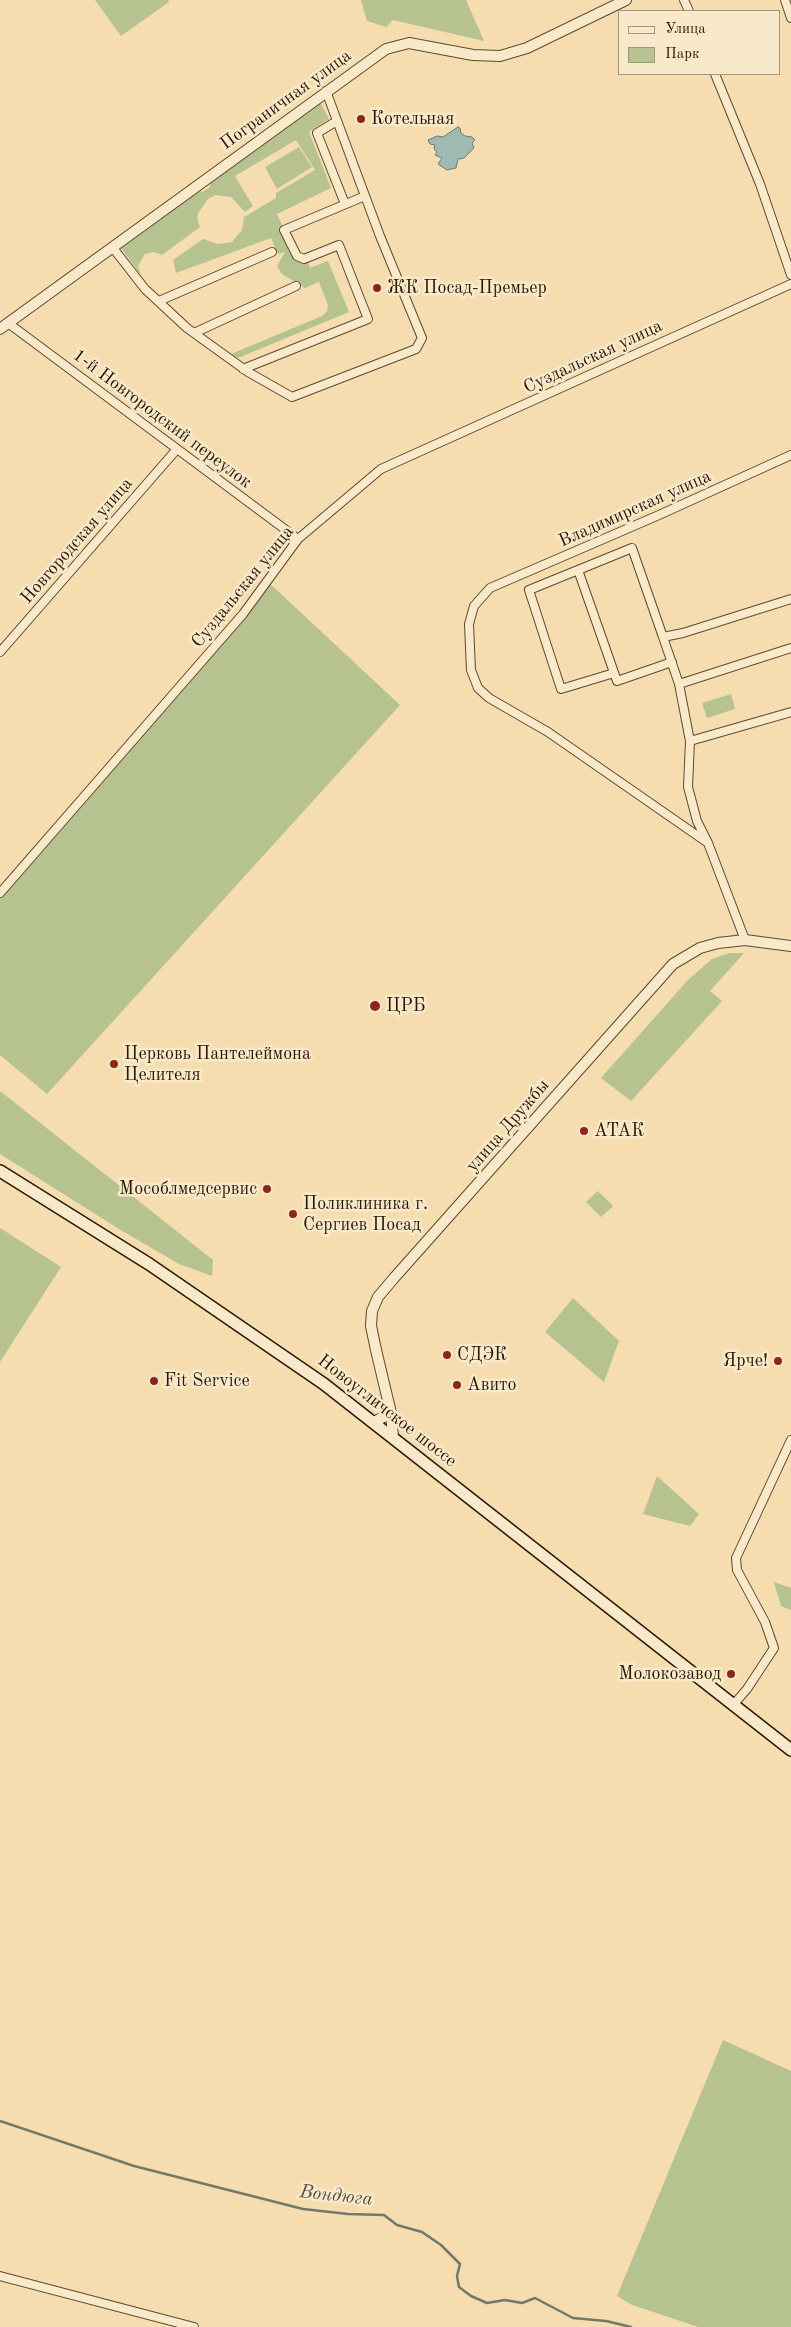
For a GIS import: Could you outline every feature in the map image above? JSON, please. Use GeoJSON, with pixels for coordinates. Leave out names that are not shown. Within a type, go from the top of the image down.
{"type":"FeatureCollection","features":[{"type":"Feature","properties":{"kind":"main road","name":"Новоугличское шоссе"},"geometry":{"type":"LineString","coordinates":[[0,1172],[175,1281],[272,1346],[374,1422],[577,1584],[791,1750]]}},
{"type":"Feature","properties":{"kind":"street","name":"Пограничная улица"},"geometry":{"type":"LineString","coordinates":[[4,326],[376,55],[397,45],[424,44],[473,55],[500,56],[527,48],[626,0]]}},
{"type":"Feature","properties":{"kind":"street"},"geometry":{"type":"LineString","coordinates":[[785,0],[791,18]]}},
{"type":"Feature","properties":{"kind":"street"},"geometry":{"type":"LineString","coordinates":[[715,75],[760,184],[791,275]]}},
{"type":"Feature","properties":{"kind":"street"},"geometry":{"type":"LineString","coordinates":[[113,248],[145,289],[194,333],[243,369],[292,397],[416,348],[422,338],[365,196],[326,91]]}},
{"type":"Feature","properties":{"kind":"street"},"geometry":{"type":"LineString","coordinates":[[337,120],[317,133],[345,204]]}},
{"type":"Feature","properties":{"kind":"street"},"geometry":{"type":"LineString","coordinates":[[243,369],[368,319],[339,245],[304,259],[297,256],[284,230],[365,196]]}},
{"type":"Feature","properties":{"kind":"street"},"geometry":{"type":"LineString","coordinates":[[159,301],[272,252]]}},
{"type":"Feature","properties":{"kind":"street","name":"Суздальская улица"},"geometry":{"type":"LineString","coordinates":[[0,893],[243,614],[298,540],[381,469],[791,284]]}},
{"type":"Feature","properties":{"kind":"street"},"geometry":{"type":"LineString","coordinates":[[194,333],[296,286]]}},
{"type":"Feature","properties":{"kind":"street","name":"1-й Новгородский переулок"},"geometry":{"type":"LineString","coordinates":[[4,326],[176,449],[298,540]]}},
{"type":"Feature","properties":{"kind":"street","name":"Новгородская улица"},"geometry":{"type":"LineString","coordinates":[[0,652],[176,449]]}},
{"type":"Feature","properties":{"kind":"street","name":"Владимирская улица"},"geometry":{"type":"LineString","coordinates":[[708,843],[548,732],[489,698],[478,688],[471,670],[469,624],[474,606],[490,588],[659,515],[791,455]]}},
{"type":"Feature","properties":{"kind":"street"},"geometry":{"type":"LineString","coordinates":[[614,673],[562,689],[529,590],[632,548],[679,684],[690,742],[688,787],[697,821],[708,843],[745,940]]}},
{"type":"Feature","properties":{"kind":"street"},"geometry":{"type":"LineString","coordinates":[[578,570],[617,681],[672,662]]}},
{"type":"Feature","properties":{"kind":"street"},"geometry":{"type":"LineString","coordinates":[[663,637],[683,633],[791,599]]}},
{"type":"Feature","properties":{"kind":"street"},"geometry":{"type":"LineString","coordinates":[[679,684],[791,648]]}},
{"type":"Feature","properties":{"kind":"street"},"geometry":{"type":"LineString","coordinates":[[690,742],[791,712]]}},
{"type":"Feature","properties":{"kind":"street","name":"улица Дружбы"},"geometry":{"type":"LineString","coordinates":[[393,1437],[391,1413],[371,1326],[372,1311],[378,1297],[674,964],[700,948],[718,943],[745,940],[791,946]]}},
{"type":"Feature","properties":{"kind":"street"},"geometry":{"type":"LineString","coordinates":[[374,1422],[391,1413]]}},
{"type":"Feature","properties":{"kind":"street"},"geometry":{"type":"LineString","coordinates":[[734,1704],[747,1689],[774,1648],[765,1622],[737,1570],[736,1558],[791,1440]]}},
{"type":"Feature","properties":{"kind":"street"},"geometry":{"type":"LineString","coordinates":[[0,2276],[194,2327]]}},
{"type":"Feature","properties":{"kind":"green space"},"geometry":{"type":"Polygon","coordinates":[[[95,0],[168,0],[169,2],[121,36],[95,0]]]}},
{"type":"Feature","properties":{"kind":"green space"},"geometry":{"type":"Polygon","coordinates":[[[361,0],[466,0],[484,41],[393,20],[386,27],[367,21],[361,0]]]}},
{"type":"Feature","properties":{"kind":"green space"},"geometry":{"type":"Polygon","coordinates":[[[320,102],[329,119],[309,132],[331,188],[277,214],[292,248],[308,262],[310,268],[328,261],[349,312],[238,358],[231,354],[322,316],[327,311],[328,305],[319,282],[305,288],[282,274],[277,266],[285,252],[278,254],[271,238],[176,273],[173,260],[203,239],[218,244],[232,242],[242,230],[244,217],[276,198],[276,193],[315,170],[296,140],[235,176],[253,206],[245,212],[231,197],[215,195],[208,199],[198,213],[197,219],[200,227],[162,255],[153,252],[145,254],[138,266],[141,275],[121,248],[199,191],[203,192],[210,187],[210,183],[232,165],[320,102]]]}},
{"type":"Feature","properties":{"kind":"green space"},"geometry":{"type":"Polygon","coordinates":[[[299,147],[312,167],[277,189],[265,167],[299,147]]]}},
{"type":"Feature","properties":{"kind":"green space"},"geometry":{"type":"Polygon","coordinates":[[[267,581],[400,705],[47,1094],[0,1055],[0,893],[267,581]]]}},
{"type":"Feature","properties":{"kind":"green space"},"geometry":{"type":"Polygon","coordinates":[[[731,694],[735,709],[707,718],[702,703],[731,694]]]}},
{"type":"Feature","properties":{"kind":"green space"},"geometry":{"type":"Polygon","coordinates":[[[729,953],[744,953],[710,991],[722,1001],[631,1101],[601,1078],[688,980],[712,959],[729,953]]]}},
{"type":"Feature","properties":{"kind":"green space"},"geometry":{"type":"Polygon","coordinates":[[[0,1091],[213,1260],[212,1276],[179,1264],[119,1229],[0,1154],[0,1091]]]}},
{"type":"Feature","properties":{"kind":"green space"},"geometry":{"type":"Polygon","coordinates":[[[598,1191],[613,1206],[601,1217],[586,1202],[598,1191]]]}},
{"type":"Feature","properties":{"kind":"green space"},"geometry":{"type":"Polygon","coordinates":[[[0,1228],[61,1267],[0,1362],[0,1228]]]}},
{"type":"Feature","properties":{"kind":"green space"},"geometry":{"type":"Polygon","coordinates":[[[573,1298],[619,1341],[604,1382],[545,1332],[573,1298]]]}},
{"type":"Feature","properties":{"kind":"green space"},"geometry":{"type":"Polygon","coordinates":[[[657,1476],[699,1514],[690,1526],[643,1514],[657,1476]]]}},
{"type":"Feature","properties":{"kind":"green space"},"geometry":{"type":"Polygon","coordinates":[[[774,1582],[791,1588],[791,1610],[781,1606],[774,1582]]]}},
{"type":"Feature","properties":{"kind":"green space"},"geometry":{"type":"Polygon","coordinates":[[[723,2040],[791,2071],[791,2327],[698,2327],[632,2305],[617,2296],[723,2040]]]}},
{"type":"Feature","properties":{"kind":"water"},"geometry":{"type":"Polygon","coordinates":[[[458,127],[461,133],[475,140],[472,143],[474,148],[464,158],[458,159],[456,168],[447,170],[438,164],[442,158],[435,155],[437,152],[434,149],[435,145],[430,144],[428,140],[437,136],[443,137],[458,127]]]}},
{"type":"Feature","properties":{"kind":"waterway","name":"Вондюга"},"geometry":{"type":"LineString","coordinates":[[0,2121],[134,2166],[303,2209],[348,2214],[384,2215],[397,2225],[422,2232],[441,2245],[460,2264],[457,2276],[459,2287],[471,2296],[487,2303],[505,2300],[522,2303],[535,2298],[573,2318],[606,2321],[631,2327]]}},
{"type":"Feature","properties":{"kind":"place","name":"Котельная"},"geometry":{"type":"Point","coordinates":[361,119]}},
{"type":"Feature","properties":{"kind":"place","name":"ЖК Посад-Премьер"},"geometry":{"type":"Point","coordinates":[377,288]}},
{"type":"Feature","properties":{"kind":"place","name":"ЦРБ"},"geometry":{"type":"Point","coordinates":[375,1006]}},
{"type":"Feature","properties":{"kind":"place","name":"Церковь Пантелеймона Целителя"},"geometry":{"type":"Point","coordinates":[114,1064]}},
{"type":"Feature","properties":{"kind":"place","name":"АТАК"},"geometry":{"type":"Point","coordinates":[584,1131]}},
{"type":"Feature","properties":{"kind":"place","name":"Мособлмедсервис"},"geometry":{"type":"Point","coordinates":[267,1189]}},
{"type":"Feature","properties":{"kind":"place","name":"Поликлиника г. Сергиев Посад"},"geometry":{"type":"Point","coordinates":[293,1214]}},
{"type":"Feature","properties":{"kind":"place","name":"СДЭК"},"geometry":{"type":"Point","coordinates":[447,1355]}},
{"type":"Feature","properties":{"kind":"place","name":"Ярче!"},"geometry":{"type":"Point","coordinates":[778,1361]}},
{"type":"Feature","properties":{"kind":"place","name":"Fit Service"},"geometry":{"type":"Point","coordinates":[154,1381]}},
{"type":"Feature","properties":{"kind":"place","name":"Авито"},"geometry":{"type":"Point","coordinates":[457,1385]}},
{"type":"Feature","properties":{"kind":"place","name":"Молокозавод"},"geometry":{"type":"Point","coordinates":[731,1674]}}]}
